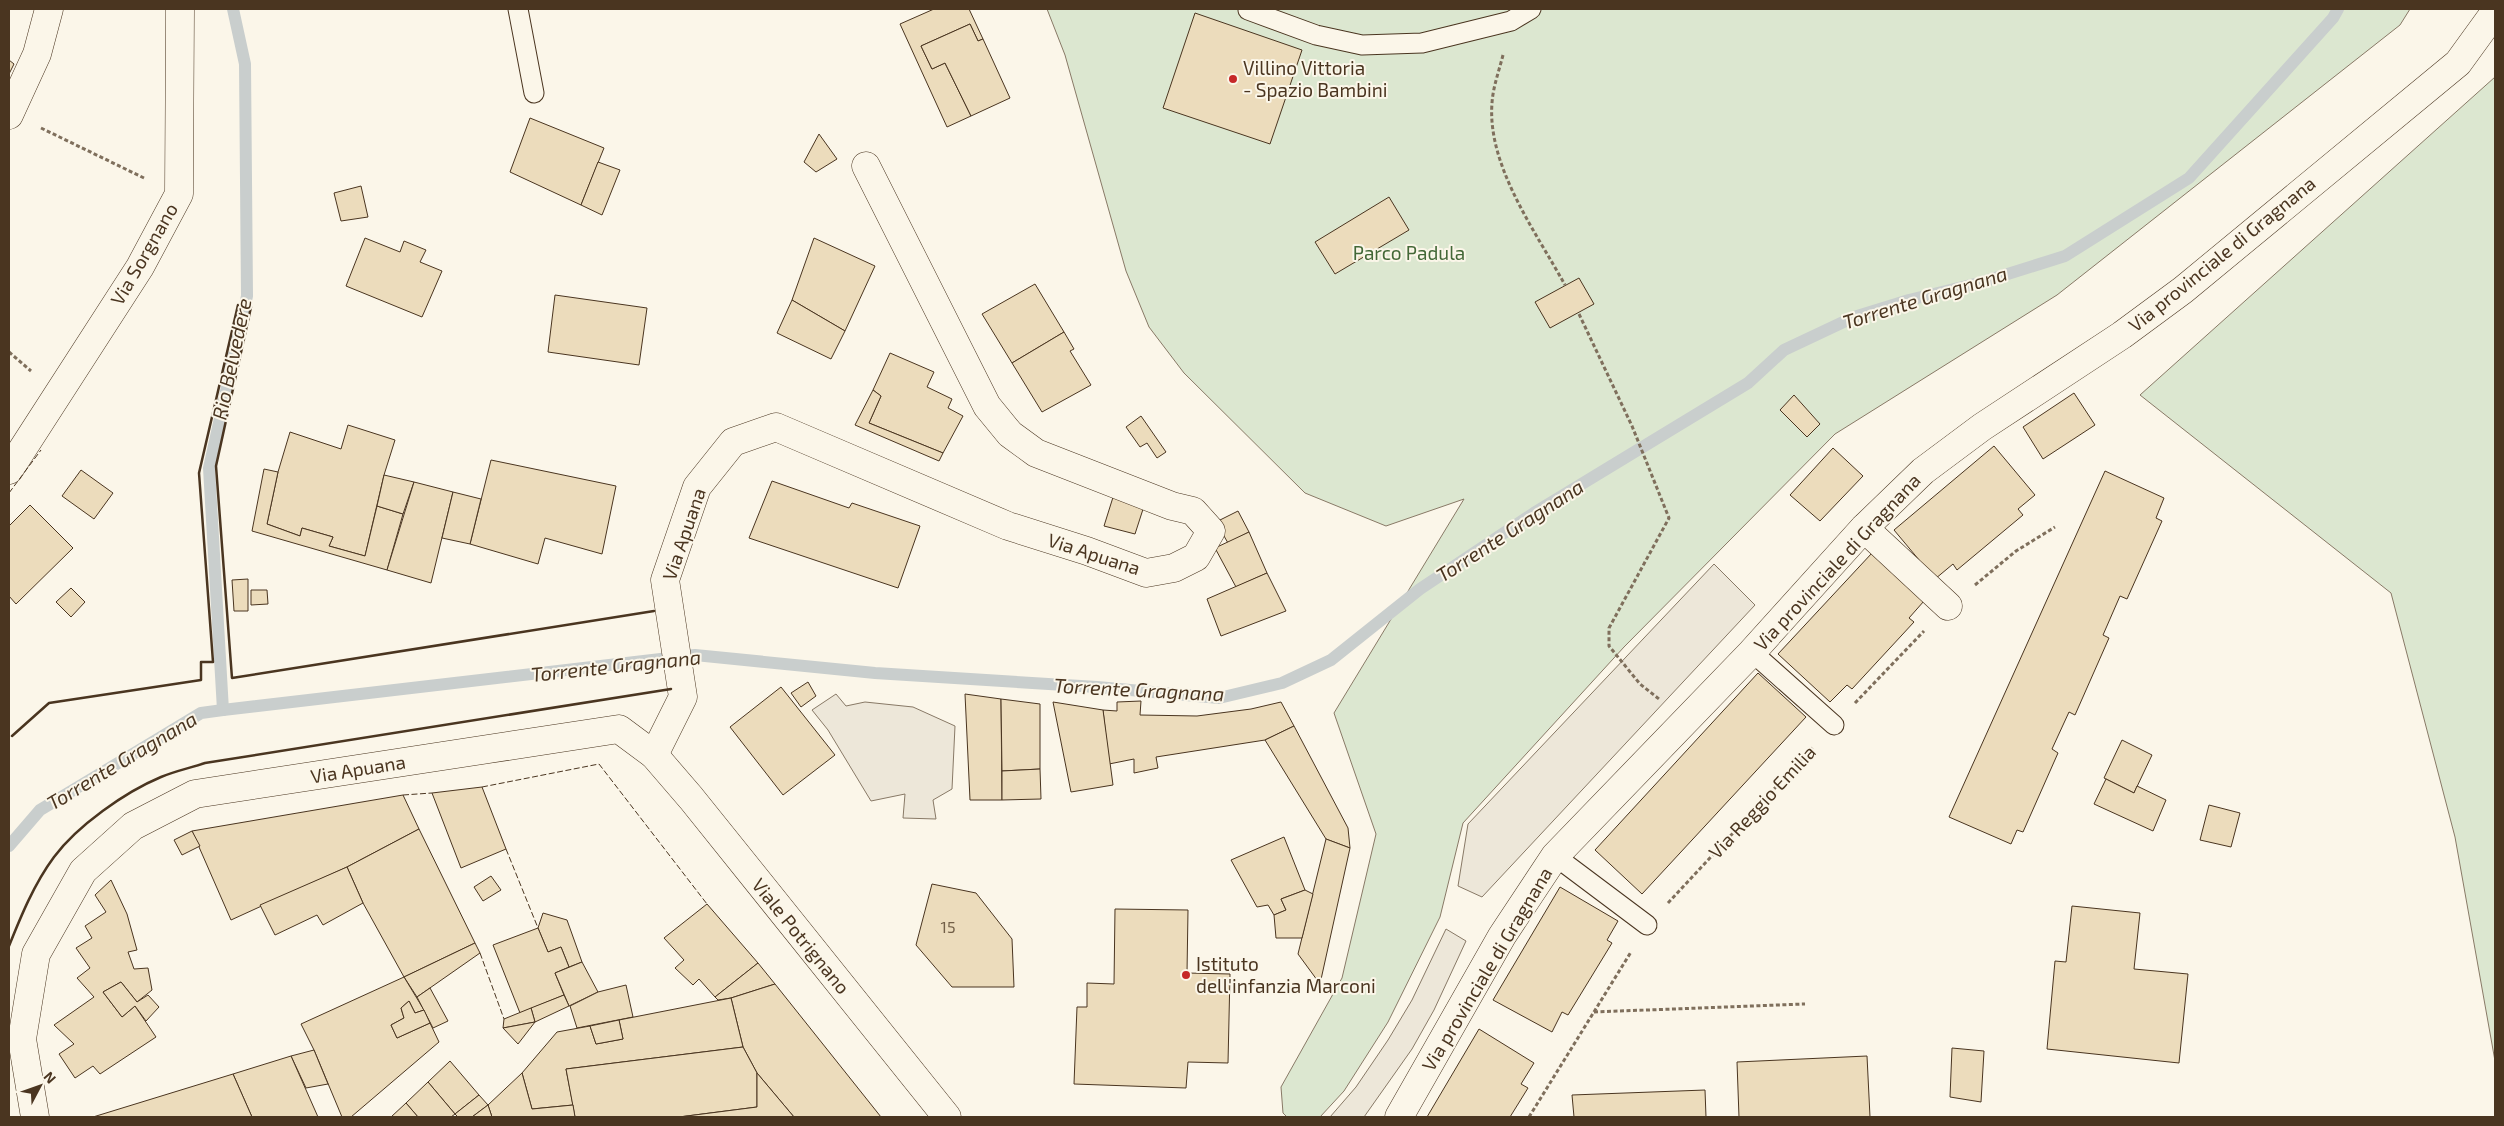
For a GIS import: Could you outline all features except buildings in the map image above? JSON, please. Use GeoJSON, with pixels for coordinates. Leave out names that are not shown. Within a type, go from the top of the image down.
{"type":"FeatureCollection","features":[{"type":"Feature","properties":{"kind":"street"},"geometry":{"type":"LineString","coordinates":[[9,115],[37,54],[49,9]]}},
{"type":"Feature","properties":{"kind":"street","name":"Via Sorgnano"},"geometry":{"type":"LineString","coordinates":[[9,470],[140,267],[178,194],[180,9]]}},
{"type":"Feature","properties":{"kind":"street","name":"Via provinciale di Gragnana"},"geometry":{"type":"LineString","coordinates":[[1399,1117],[1502,936],[1555,856],[1752,652],[1864,528],[1923,471],[1967,438],[2070,367],[2122,335],[2183,290],[2458,63],[2495,12]]}},
{"type":"Feature","properties":{"kind":"street","name":"Via Apuana"},"geometry":{"type":"LineString","coordinates":[[35,1117],[22,1038],[36,954],[82,870],[134,826],[195,794],[619,729],[654,755],[683,697],[667,598],[666,580],[697,487],[732,442],[776,427],[1008,526],[1087,551],[1146,573],[1174,568],[1196,557],[1211,531],[1193,511],[1172,506],[1036,453],[1010,434],[988,406],[866,166]]}},
{"type":"Feature","properties":{"kind":"street"},"geometry":{"type":"LineString","coordinates":[[1864,528],[1948,606]]}},
{"type":"Feature","properties":{"kind":"street","name":"Viale Potrignano"},"geometry":{"type":"LineString","coordinates":[[654,755],[691,798],[947,1117]]}},
{"type":"Feature","properties":{"kind":"lane"},"geometry":{"type":"LineString","coordinates":[[518,9],[534,93]]}},
{"type":"Feature","properties":{"kind":"lane"},"geometry":{"type":"LineString","coordinates":[[1248,10],[1316,35],[1362,45],[1422,43],[1511,21],[1531,9]]}},
{"type":"Feature","properties":{"kind":"lane"},"geometry":{"type":"LineString","coordinates":[[1752,652],[1834,725]]}},
{"type":"Feature","properties":{"kind":"lane"},"geometry":{"type":"LineString","coordinates":[[1555,856],[1647,925]]}},
{"type":"Feature","properties":{"kind":"path"},"geometry":{"type":"LineString","coordinates":[[1511,21],[1492,103],[1493,140],[1503,172],[1565,286]]}},
{"type":"Feature","properties":{"kind":"path"},"geometry":{"type":"LineString","coordinates":[[41,127],[146,178]]}},
{"type":"Feature","properties":{"kind":"path"},"geometry":{"type":"LineString","coordinates":[[1579,314],[1632,426],[1669,518],[1609,628],[1609,646],[1640,684],[1685,722]]}},
{"type":"Feature","properties":{"kind":"path"},"geometry":{"type":"LineString","coordinates":[[9,352],[36,376]]}},
{"type":"Feature","properties":{"kind":"path","name":"Via Reggio Emilia"},"geometry":{"type":"LineString","coordinates":[[1529,1117],[1647,925],[1948,606],[2016,551],[2055,527]]}},
{"type":"Feature","properties":{"kind":"path"},"geometry":{"type":"LineString","coordinates":[[1593,1012],[1805,1004]]}},
{"type":"Feature","properties":{"kind":"green space","name":"Parco Padula"},"geometry":{"type":"Polygon","coordinates":[[[1047,9],[2410,9],[2400,25],[2057,295],[1835,434],[1624,647],[1463,823],[1440,917],[1388,1022],[1344,1091],[1320,1117],[1287,1117],[1283,1113],[1281,1087],[1342,978],[1376,834],[1334,713],[1464,499],[1386,526],[1305,493],[1184,373],[1149,327],[1126,271],[1065,55],[1047,9]]]}},
{"type":"Feature","properties":{"kind":"green space"},"geometry":{"type":"Polygon","coordinates":[[[2495,77],[2495,1061],[2455,837],[2391,593],[2140,395],[2495,77]]]}},
{"type":"Feature","properties":{"kind":"shaded area"},"geometry":{"type":"Polygon","coordinates":[[[1714,564],[1755,605],[1482,897],[1458,886],[1468,824],[1714,564]]]}},
{"type":"Feature","properties":{"kind":"shaded area"},"geometry":{"type":"Polygon","coordinates":[[[836,694],[846,706],[865,702],[913,707],[955,726],[952,789],[933,800],[936,819],[903,818],[905,794],[871,801],[828,730],[812,710],[836,694]]]}},
{"type":"Feature","properties":{"kind":"shaded area"},"geometry":{"type":"Polygon","coordinates":[[[1446,929],[1466,941],[1434,1010],[1412,1049],[1364,1117],[1330,1117],[1356,1087],[1388,1040],[1412,1000],[1446,929]]]}},
{"type":"Feature","properties":{"kind":"waterway","name":"Rio Belvedere"},"geometry":{"type":"LineString","coordinates":[[223,710],[209,468],[247,296],[245,64],[233,9]]}},
{"type":"Feature","properties":{"kind":"waterway","name":"Torrente Gragnana"},"geometry":{"type":"LineString","coordinates":[[9,846],[40,810],[201,713],[223,710],[695,655],[875,673],[1097,687],[1219,698],[1282,683],[1331,660],[1420,589],[1534,513],[1748,383],[1784,350],[1854,317],[1909,300],[1979,283],[2065,256],[2189,178],[2333,18],[2338,9]]}},
{"type":"Feature","properties":{"kind":"fence"},"geometry":{"type":"LineString","coordinates":[[9,493],[41,450]]}},
{"type":"Feature","properties":{"kind":"fence"},"geometry":{"type":"LineString","coordinates":[[482,787],[599,764],[707,904]]}},
{"type":"Feature","properties":{"kind":"fence"},"geometry":{"type":"LineString","coordinates":[[403,795],[432,793]]}},
{"type":"Feature","properties":{"kind":"fence"},"geometry":{"type":"LineString","coordinates":[[506,849],[538,928]]}},
{"type":"Feature","properties":{"kind":"fence"},"geometry":{"type":"LineString","coordinates":[[480,953],[504,1019]]}},
{"type":"Feature","properties":{"kind":"wall"},"geometry":{"type":"LineString","coordinates":[[12,736],[49,703],[201,680],[201,662],[213,662],[199,473],[238,305]]}},
{"type":"Feature","properties":{"kind":"wall"},"geometry":{"type":"LineString","coordinates":[[251,307],[216,466],[232,678],[654,611]]}},
{"type":"Feature","properties":{"kind":"wall"},"geometry":{"type":"LineString","coordinates":[[9,946],[34,889],[47,867],[64,845],[88,822],[117,801],[147,783],[166,775],[205,763],[671,689]]}},
{"type":"Feature","properties":{"kind":"place","name":"Villino Vittoria - Spazio Bambini"},"geometry":{"type":"Point","coordinates":[1233,79]}},
{"type":"Feature","properties":{"kind":"place","name":"Istituto dell'infanzia Marconi"},"geometry":{"type":"Point","coordinates":[1186,975]}}]}
